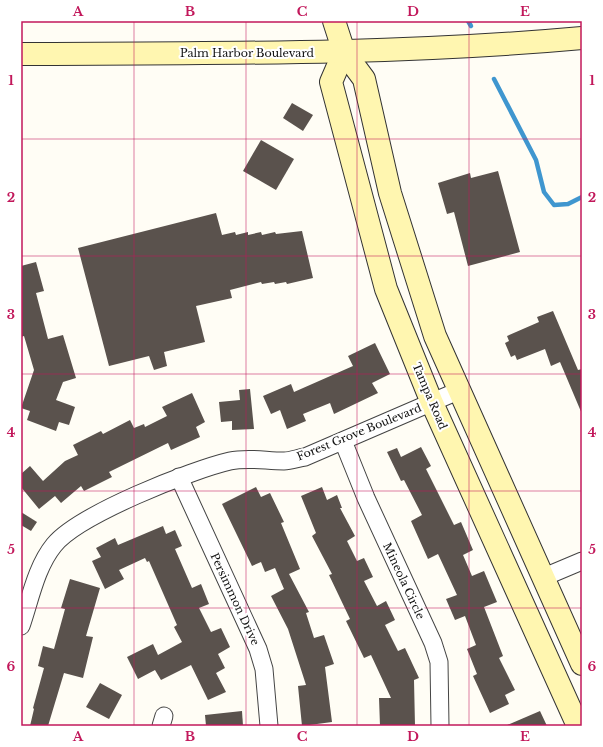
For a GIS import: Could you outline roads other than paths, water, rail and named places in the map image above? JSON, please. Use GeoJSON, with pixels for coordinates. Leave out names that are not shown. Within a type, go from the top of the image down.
{"type":"FeatureCollection","features":[{"type":"Feature","properties":{"kind":"main road"},"geometry":{"type":"LineString","coordinates":[[334,21],[344,52],[364,79],[390,193],[435,336],[458,391],[544,577],[582,664]]}},
{"type":"Feature","properties":{"kind":"main road","name":"Palm Harbor Boulevard"},"geometry":{"type":"LineString","coordinates":[[21,54],[344,52],[503,46],[582,38]]}},
{"type":"Feature","properties":{"kind":"main road","name":"Tampa Road"},"geometry":{"type":"LineString","coordinates":[[344,52],[331,82],[386,289],[432,403],[578,726]]}},
{"type":"Feature","properties":{"kind":"street","name":"Forest Grove Boulevard"},"geometry":{"type":"LineString","coordinates":[[21,626],[40,570],[54,545],[73,528],[91,518],[179,477],[230,461],[261,458],[285,461],[305,457],[458,391]]}},
{"type":"Feature","properties":{"kind":"street","name":"Mineola Circle"},"geometry":{"type":"LineString","coordinates":[[343,441],[366,498],[434,643],[440,662],[440,726]]}},
{"type":"Feature","properties":{"kind":"street","name":"Persimmon Drive"},"geometry":{"type":"LineString","coordinates":[[179,477],[258,649],[264,669],[269,726]]}},
{"type":"Feature","properties":{"kind":"street"},"geometry":{"type":"LineString","coordinates":[[544,577],[582,561]]}},
{"type":"Feature","properties":{"kind":"waterway"},"geometry":{"type":"LineString","coordinates":[[468,21],[471,26]]}},
{"type":"Feature","properties":{"kind":"waterway"},"geometry":{"type":"LineString","coordinates":[[494,79],[536,160],[544,192],[554,205],[568,204],[582,197]]}}]}
